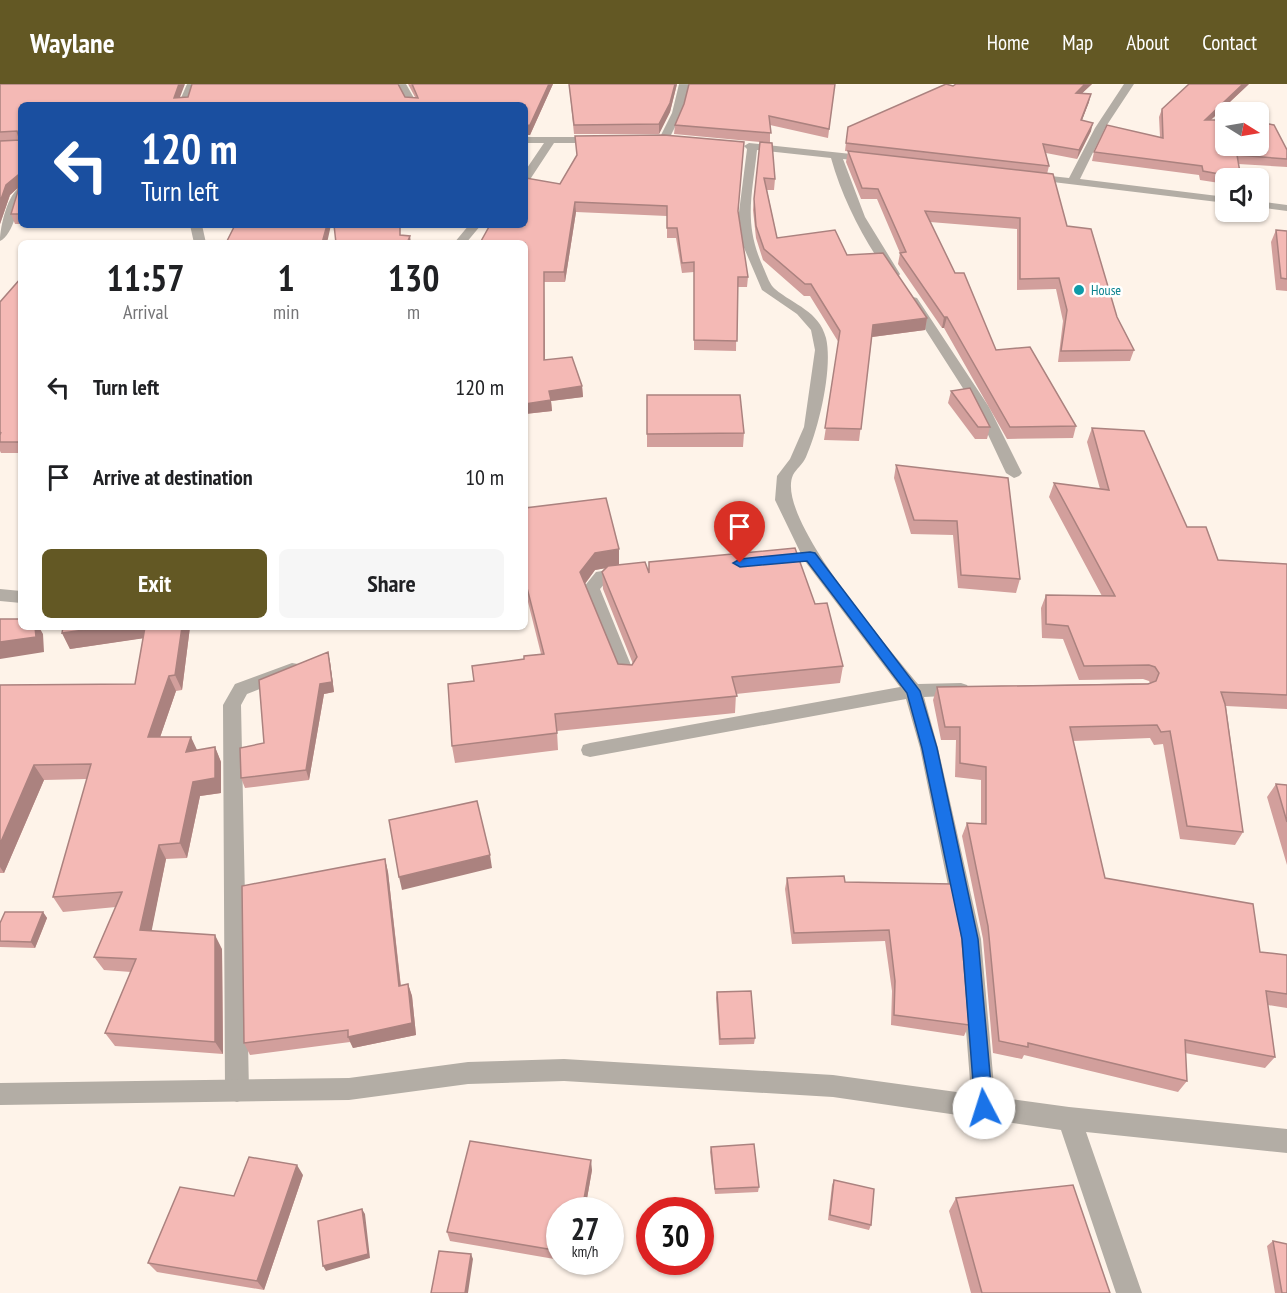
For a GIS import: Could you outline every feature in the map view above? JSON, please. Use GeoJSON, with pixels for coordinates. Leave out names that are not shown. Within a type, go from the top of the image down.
{"type":"FeatureCollection","features":[{"type":"Feature","properties":{"kind":"street"},"geometry":{"type":"LineString","coordinates":[[184,102],[192,84]]}},
{"type":"Feature","properties":{"kind":"street"},"geometry":{"type":"LineString","coordinates":[[401,84],[411,102]]}},
{"type":"Feature","properties":{"kind":"street"},"geometry":{"type":"LineString","coordinates":[[664,140],[677,113],[684,84]]}},
{"type":"Feature","properties":{"kind":"street"},"geometry":{"type":"LineString","coordinates":[[1073,182],[1100,128],[1129,84]]}},
{"type":"Feature","properties":{"kind":"street"},"geometry":{"type":"LineString","coordinates":[[528,140],[607,140]]}},
{"type":"Feature","properties":{"kind":"street"},"geometry":{"type":"LineString","coordinates":[[528,174],[551,140]]}},
{"type":"Feature","properties":{"kind":"street"},"geometry":{"type":"LineString","coordinates":[[883,160],[747,146],[745,236],[768,290],[802,311],[817,329],[822,350],[811,427],[797,460],[785,476],[783,501],[810,556],[913,691],[929,748],[970,939],[984,1108]]}},
{"type":"Feature","properties":{"kind":"street"},"geometry":{"type":"LineString","coordinates":[[836,155],[842,180],[863,228],[940,338],[982,408],[1014,473]]}},
{"type":"Feature","properties":{"kind":"street"},"geometry":{"type":"LineString","coordinates":[[1025,177],[1215,199]]}},
{"type":"Feature","properties":{"kind":"street"},"geometry":{"type":"LineString","coordinates":[[0,237],[18,197]]}},
{"type":"Feature","properties":{"kind":"street"},"geometry":{"type":"LineString","coordinates":[[1269,205],[1287,207]]}},
{"type":"Feature","properties":{"kind":"street"},"geometry":{"type":"LineString","coordinates":[[462,240],[472,228]]}},
{"type":"Feature","properties":{"kind":"street"},"geometry":{"type":"LineString","coordinates":[[787,559],[810,556]]}},
{"type":"Feature","properties":{"kind":"street"},"geometry":{"type":"LineString","coordinates":[[626,675],[591,588],[602,576],[645,572]]}},
{"type":"Feature","properties":{"kind":"street"},"geometry":{"type":"LineString","coordinates":[[0,596],[18,597]]}},
{"type":"Feature","properties":{"kind":"street"},"geometry":{"type":"LineString","coordinates":[[237,1091],[232,705],[241,689],[306,664]]}},
{"type":"Feature","properties":{"kind":"street"},"geometry":{"type":"LineString","coordinates":[[590,750],[913,691],[981,690]]}},
{"type":"Feature","properties":{"kind":"street"},"geometry":{"type":"LineString","coordinates":[[0,1094],[349,1089],[468,1073],[564,1070],[832,1086],[1069,1119],[1287,1141]]}},
{"type":"Feature","properties":{"kind":"street"},"geometry":{"type":"LineString","coordinates":[[1069,1119],[1129,1293]]}},
{"type":"Feature","properties":{"kind":"building"},"geometry":{"type":"Polygon","coordinates":[[[0,84],[179,84],[174,98],[188,97],[192,84],[398,84],[405,97],[418,98],[412,84],[549,84],[528,125],[528,102],[18,102],[18,134],[17,131],[0,132],[0,84]]]}},
{"type":"Feature","properties":{"kind":"building"},"geometry":{"type":"Polygon","coordinates":[[[569,84],[675,84],[670,103],[659,124],[574,125],[569,84]]]}},
{"type":"Feature","properties":{"kind":"building"},"geometry":{"type":"Polygon","coordinates":[[[689,84],[835,84],[829,129],[769,116],[771,133],[675,125],[689,84]]]}},
{"type":"Feature","properties":{"kind":"building"},"geometry":{"type":"Polygon","coordinates":[[[946,84],[953,86],[956,84],[1085,84],[1076,93],[1091,94],[1081,120],[1093,123],[1079,150],[1043,144],[1049,166],[846,143],[848,127],[946,84]]]}},
{"type":"Feature","properties":{"kind":"building"},"geometry":{"type":"Polygon","coordinates":[[[1189,84],[1243,84],[1224,102],[1215,102],[1215,111],[1205,120],[1215,120],[1215,156],[1237,156],[1239,168],[1215,168],[1215,173],[1203,171],[1202,166],[1094,152],[1107,125],[1163,138],[1162,109],[1189,84]]]}},
{"type":"Feature","properties":{"kind":"building"},"geometry":{"type":"Polygon","coordinates":[[[1269,124],[1274,125],[1287,150],[1287,159],[1250,156],[1269,156],[1269,124]]]}},
{"type":"Feature","properties":{"kind":"building"},"geometry":{"type":"Polygon","coordinates":[[[664,135],[744,142],[738,211],[748,277],[738,277],[737,341],[694,340],[694,262],[682,263],[677,228],[667,228],[667,206],[575,202],[564,272],[544,272],[544,360],[572,357],[582,386],[549,391],[551,400],[528,404],[528,240],[482,240],[488,228],[528,228],[528,178],[560,184],[577,155],[575,136],[664,135]]]}},
{"type":"Feature","properties":{"kind":"building"},"geometry":{"type":"Polygon","coordinates":[[[18,140],[18,175],[6,185],[0,202],[0,141],[18,140]]]}},
{"type":"Feature","properties":{"kind":"building"},"geometry":{"type":"Polygon","coordinates":[[[760,142],[772,143],[775,179],[764,178],[777,238],[835,230],[847,255],[883,253],[927,318],[873,325],[861,429],[825,428],[840,331],[811,284],[805,284],[764,249],[756,226],[754,199],[760,142]]]}},
{"type":"Feature","properties":{"kind":"building"},"geometry":{"type":"Polygon","coordinates":[[[848,151],[1053,174],[1067,226],[1091,229],[1117,317],[1134,350],[1061,351],[1067,310],[1059,278],[1020,279],[1020,218],[925,211],[955,273],[964,273],[996,350],[1030,347],[1076,426],[1010,427],[947,317],[944,317],[900,253],[906,252],[878,189],[862,188],[848,151]]]}},
{"type":"Feature","properties":{"kind":"building"},"geometry":{"type":"Polygon","coordinates":[[[18,191],[18,214],[11,214],[18,191]]]}},
{"type":"Feature","properties":{"kind":"building"},"geometry":{"type":"Polygon","coordinates":[[[234,228],[326,228],[323,240],[228,240],[234,228]]]}},
{"type":"Feature","properties":{"kind":"building"},"geometry":{"type":"Polygon","coordinates":[[[334,228],[400,228],[400,235],[410,236],[408,240],[336,240],[334,228]]]}},
{"type":"Feature","properties":{"kind":"building"},"geometry":{"type":"Polygon","coordinates":[[[1276,230],[1287,231],[1287,279],[1281,278],[1276,230]]]}},
{"type":"Feature","properties":{"kind":"building"},"geometry":{"type":"Polygon","coordinates":[[[18,281],[18,442],[0,442],[0,302],[18,281]]]}},
{"type":"Feature","properties":{"kind":"building"},"geometry":{"type":"Polygon","coordinates":[[[970,388],[990,427],[978,427],[951,391],[970,388]]]}},
{"type":"Feature","properties":{"kind":"building"},"geometry":{"type":"Polygon","coordinates":[[[647,395],[740,395],[744,433],[647,434],[647,395]]]}},
{"type":"Feature","properties":{"kind":"building"},"geometry":{"type":"Polygon","coordinates":[[[1092,428],[1144,431],[1187,527],[1206,527],[1218,560],[1287,564],[1287,695],[1221,692],[1225,704],[1243,832],[1187,826],[1170,731],[1161,732],[1157,725],[1070,727],[1105,878],[1253,904],[1260,952],[1287,955],[1287,994],[1266,991],[1275,1057],[1185,1040],[1187,1081],[1028,1043],[1028,1047],[999,1041],[988,926],[967,823],[986,824],[986,767],[960,763],[960,727],[945,727],[937,687],[1148,684],[1156,681],[1159,673],[1155,667],[1149,665],[1084,666],[1068,626],[1046,624],[1046,595],[1115,596],[1054,483],[1109,490],[1092,428]]]}},
{"type":"Feature","properties":{"kind":"building"},"geometry":{"type":"Polygon","coordinates":[[[896,465],[1008,478],[1020,579],[961,575],[957,521],[914,520],[896,465]]]}},
{"type":"Feature","properties":{"kind":"building"},"geometry":{"type":"Polygon","coordinates":[[[606,498],[619,549],[595,553],[580,572],[618,664],[632,665],[637,657],[602,572],[608,566],[645,562],[649,573],[649,562],[795,548],[815,604],[827,603],[843,666],[732,677],[737,696],[555,714],[557,733],[452,746],[448,684],[474,681],[472,666],[544,654],[528,592],[528,508],[606,498]]]}},
{"type":"Feature","properties":{"kind":"building"},"geometry":{"type":"Polygon","coordinates":[[[0,619],[18,619],[18,630],[35,630],[36,637],[0,642],[0,619]]]}},
{"type":"Feature","properties":{"kind":"building"},"geometry":{"type":"Polygon","coordinates":[[[62,630],[84,630],[62,633],[62,630]]]}},
{"type":"Feature","properties":{"kind":"building"},"geometry":{"type":"Polygon","coordinates":[[[144,630],[182,630],[175,675],[169,676],[148,737],[191,737],[186,752],[215,747],[215,778],[193,782],[180,843],[159,845],[140,930],[215,935],[215,1042],[105,1033],[136,959],[94,957],[122,892],[53,897],[91,764],[34,765],[0,844],[0,685],[135,684],[144,630]]]}},
{"type":"Feature","properties":{"kind":"building"},"geometry":{"type":"Polygon","coordinates":[[[328,652],[332,682],[320,684],[306,770],[241,778],[240,748],[264,743],[259,680],[328,652]]]}},
{"type":"Feature","properties":{"kind":"building"},"geometry":{"type":"Polygon","coordinates":[[[1276,784],[1287,785],[1287,822],[1276,784]]]}},
{"type":"Feature","properties":{"kind":"building"},"geometry":{"type":"Polygon","coordinates":[[[477,801],[490,855],[399,877],[389,820],[477,801]]]}},
{"type":"Feature","properties":{"kind":"building"},"geometry":{"type":"Polygon","coordinates":[[[385,859],[399,986],[408,984],[412,1023],[348,1037],[348,1030],[244,1043],[242,886],[385,859]]]}},
{"type":"Feature","properties":{"kind":"building"},"geometry":{"type":"Polygon","coordinates":[[[844,876],[845,882],[952,884],[961,929],[969,1025],[894,1015],[895,981],[889,930],[794,933],[787,878],[844,876]]]}},
{"type":"Feature","properties":{"kind":"building"},"geometry":{"type":"Polygon","coordinates":[[[5,912],[43,912],[31,942],[0,941],[0,923],[5,912]]]}},
{"type":"Feature","properties":{"kind":"building"},"geometry":{"type":"Polygon","coordinates":[[[751,991],[755,1038],[720,1039],[717,992],[751,991]]]}},
{"type":"Feature","properties":{"kind":"building"},"geometry":{"type":"Polygon","coordinates":[[[470,1141],[591,1160],[584,1197],[546,1197],[546,1249],[447,1232],[470,1141]]]}},
{"type":"Feature","properties":{"kind":"building"},"geometry":{"type":"Polygon","coordinates":[[[754,1144],[759,1187],[715,1189],[711,1147],[754,1144]]]}},
{"type":"Feature","properties":{"kind":"building"},"geometry":{"type":"Polygon","coordinates":[[[249,1157],[297,1165],[257,1281],[148,1263],[180,1187],[234,1196],[249,1157]]]}},
{"type":"Feature","properties":{"kind":"building"},"geometry":{"type":"Polygon","coordinates":[[[834,1180],[874,1189],[871,1225],[830,1215],[834,1180]]]}},
{"type":"Feature","properties":{"kind":"building"},"geometry":{"type":"Polygon","coordinates":[[[1073,1185],[1110,1293],[982,1293],[956,1198],[1073,1185]]]}},
{"type":"Feature","properties":{"kind":"building"},"geometry":{"type":"Polygon","coordinates":[[[362,1209],[368,1254],[323,1266],[318,1221],[362,1209]]]}},
{"type":"Feature","properties":{"kind":"building"},"geometry":{"type":"Polygon","coordinates":[[[1273,1241],[1287,1244],[1287,1293],[1282,1293],[1273,1241]]]}},
{"type":"Feature","properties":{"kind":"building"},"geometry":{"type":"Polygon","coordinates":[[[439,1251],[471,1254],[465,1293],[431,1293],[439,1251]]]}},
{"type":"Feature","properties":{"kind":"place","name":"House"},"geometry":{"type":"Point","coordinates":[1079,290]}},
{"type":"Feature","properties":{"kind":"route"},"geometry":{"type":"LineString","coordinates":[[740,563],[810,556],[913,691],[929,748],[970,939],[984,1108]]}}]}
